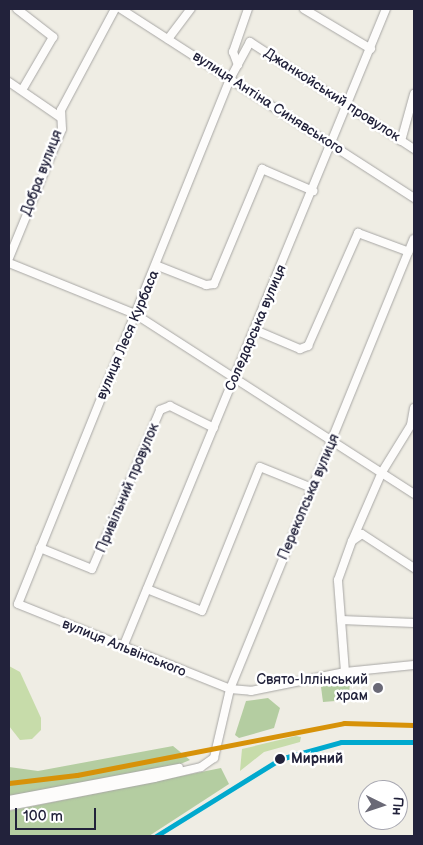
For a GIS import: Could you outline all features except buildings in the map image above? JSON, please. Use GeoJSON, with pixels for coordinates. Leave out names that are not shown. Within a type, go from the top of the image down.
{"type":"FeatureCollection","features":[{"type":"Feature","properties":{"kind":"street"},"geometry":{"type":"LineString","coordinates":[[17,9],[53,37],[22,90]]}},
{"type":"Feature","properties":{"kind":"street","name":"Добра вулиця"},"geometry":{"type":"LineString","coordinates":[[9,258],[62,129],[60,117],[115,9]]}},
{"type":"Feature","properties":{"kind":"street","name":"вулиця Антіна Синявського"},"geometry":{"type":"LineString","coordinates":[[121,9],[414,198]]}},
{"type":"Feature","properties":{"kind":"street"},"geometry":{"type":"LineString","coordinates":[[168,39],[191,9]]}},
{"type":"Feature","properties":{"kind":"street"},"geometry":{"type":"LineString","coordinates":[[238,65],[233,52],[248,9]]}},
{"type":"Feature","properties":{"kind":"street"},"geometry":{"type":"LineString","coordinates":[[304,9],[371,49]]}},
{"type":"Feature","properties":{"kind":"street","name":"Соледарська вулиця"},"geometry":{"type":"LineString","coordinates":[[123,647],[348,107],[386,9]]}},
{"type":"Feature","properties":{"kind":"street","name":"вулиця Леся Курбаса"},"geometry":{"type":"LineString","coordinates":[[18,604],[135,314],[158,266],[230,79],[250,42]]}},
{"type":"Feature","properties":{"kind":"street","name":"Джанкойський провулок"},"geometry":{"type":"LineString","coordinates":[[250,42],[414,149]]}},
{"type":"Feature","properties":{"kind":"street"},"geometry":{"type":"LineString","coordinates":[[9,82],[60,117]]}},
{"type":"Feature","properties":{"kind":"street"},"geometry":{"type":"LineString","coordinates":[[401,141],[414,94]]}},
{"type":"Feature","properties":{"kind":"street"},"geometry":{"type":"LineString","coordinates":[[158,266],[206,285],[214,284],[262,169],[313,191]]}},
{"type":"Feature","properties":{"kind":"street"},"geometry":{"type":"LineString","coordinates":[[255,330],[300,349],[308,346],[358,233],[408,252]]}},
{"type":"Feature","properties":{"kind":"street","name":"Перекопська вулиця"},"geometry":{"type":"LineString","coordinates":[[214,758],[230,689],[414,239]]}},
{"type":"Feature","properties":{"kind":"street"},"geometry":{"type":"LineString","coordinates":[[9,263],[135,314],[414,494]]}},
{"type":"Feature","properties":{"kind":"street","name":"Привільний провулок"},"geometry":{"type":"LineString","coordinates":[[40,548],[92,569],[160,410],[170,406],[214,428]]}},
{"type":"Feature","properties":{"kind":"street"},"geometry":{"type":"LineString","coordinates":[[345,672],[338,580],[352,541],[382,472],[411,425],[414,408]]}},
{"type":"Feature","properties":{"kind":"street"},"geometry":{"type":"LineString","coordinates":[[147,589],[202,610],[260,467],[312,488]]}},
{"type":"Feature","properties":{"kind":"street"},"geometry":{"type":"LineString","coordinates":[[352,541],[362,534],[414,568]]}},
{"type":"Feature","properties":{"kind":"street","name":"вулиця Альвінського"},"geometry":{"type":"LineString","coordinates":[[18,604],[230,689],[251,691],[345,672],[414,665]]}},
{"type":"Feature","properties":{"kind":"street"},"geometry":{"type":"LineString","coordinates":[[341,620],[414,623]]}},
{"type":"Feature","properties":{"kind":"street"},"geometry":{"type":"LineString","coordinates":[[9,800],[214,758]]}},
{"type":"Feature","properties":{"kind":"street"},"geometry":{"type":"LineString","coordinates":[[9,806],[201,767],[214,758]]}},
{"type":"Feature","properties":{"kind":"green space"},"geometry":{"type":"Polygon","coordinates":[[[9,666],[20,672],[41,718],[41,730],[32,739],[20,740],[9,726],[9,666]]]}},
{"type":"Feature","properties":{"kind":"green space"},"geometry":{"type":"Polygon","coordinates":[[[342,681],[350,684],[348,700],[323,702],[321,687],[342,681]]]}},
{"type":"Feature","properties":{"kind":"green space"},"geometry":{"type":"Polygon","coordinates":[[[268,698],[280,708],[274,728],[239,738],[235,735],[246,701],[268,698]]]}},
{"type":"Feature","properties":{"kind":"green space"},"geometry":{"type":"Polygon","coordinates":[[[296,736],[301,737],[300,742],[264,752],[240,771],[242,749],[296,736]]]}},
{"type":"Feature","properties":{"kind":"green space"},"geometry":{"type":"Polygon","coordinates":[[[173,746],[190,760],[173,767],[9,796],[9,767],[38,771],[173,746]]]}},
{"type":"Feature","properties":{"kind":"green space"},"geometry":{"type":"Polygon","coordinates":[[[221,768],[229,784],[149,836],[9,836],[9,811],[221,768]]]}},
{"type":"Feature","properties":{"kind":"transit line"},"geometry":{"type":"LineString","coordinates":[[9,783],[77,775],[344,723],[414,725]]}},
{"type":"Feature","properties":{"kind":"transit line"},"geometry":{"type":"LineString","coordinates":[[156,836],[280,759],[341,742],[414,742]]}},
{"type":"Feature","properties":{"kind":"place","name":"Свято-Іллінський храм"},"geometry":{"type":"Point","coordinates":[378,688]}},
{"type":"Feature","properties":{"kind":"place","name":"Мирний"},"geometry":{"type":"Point","coordinates":[280,759]}}]}
